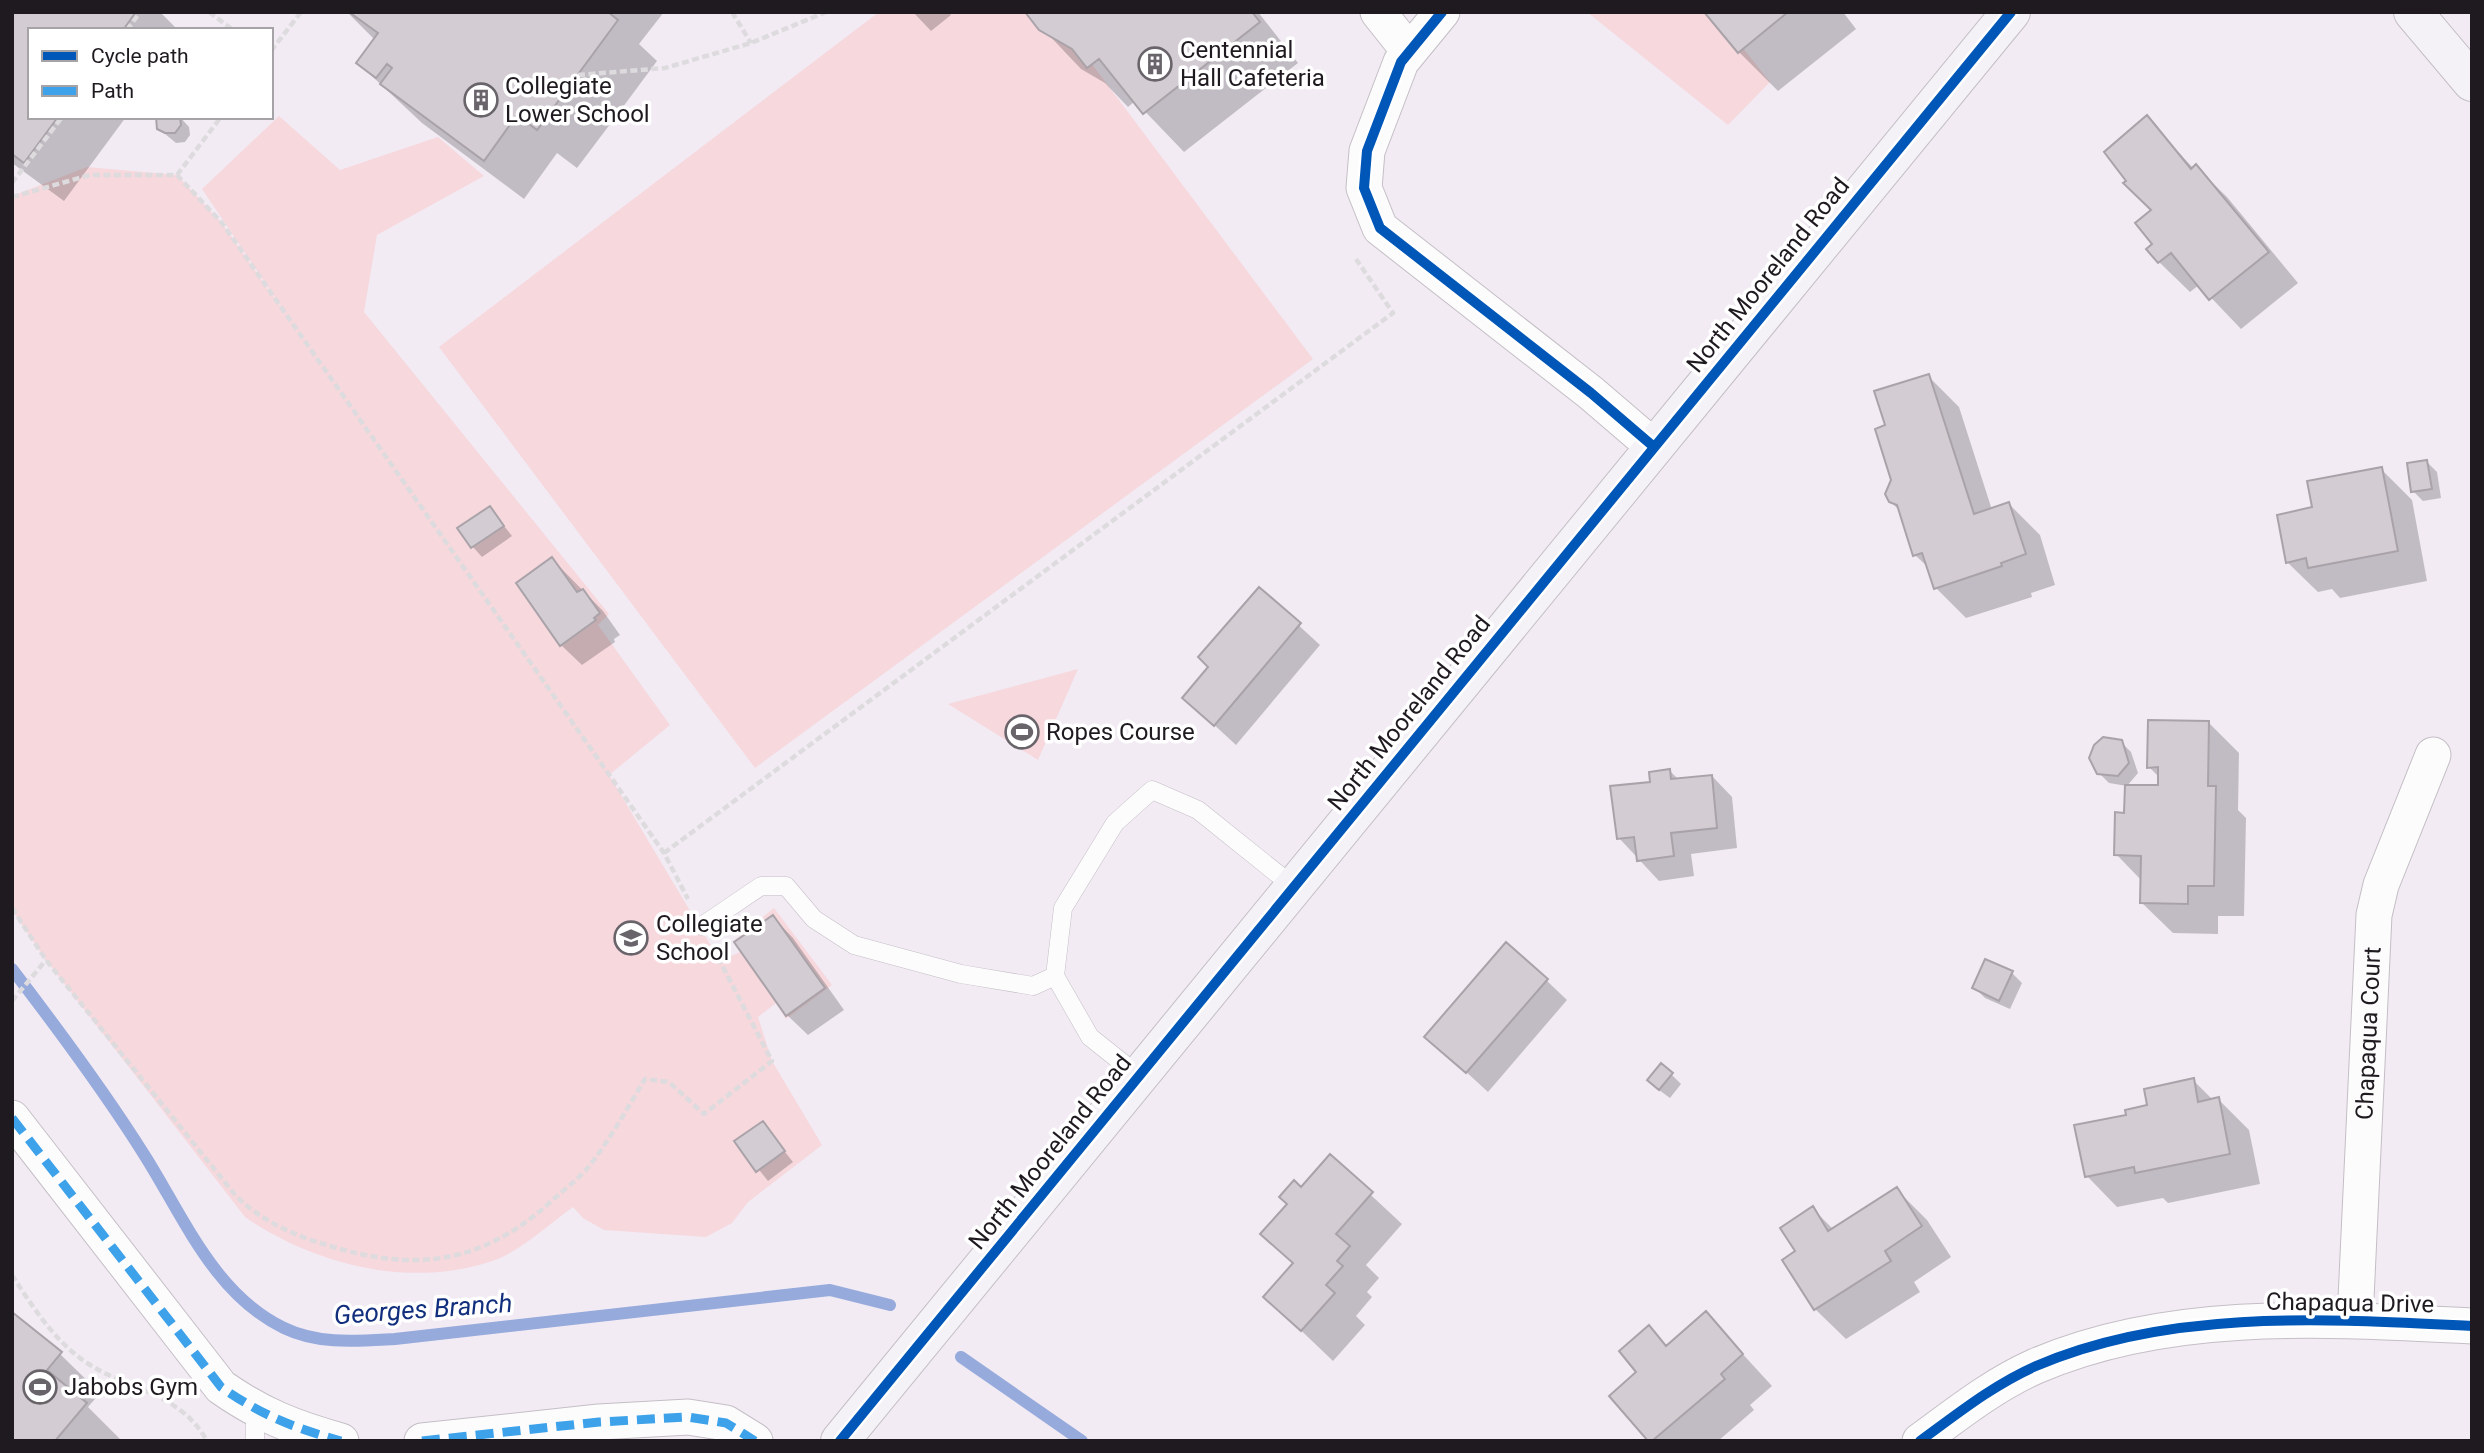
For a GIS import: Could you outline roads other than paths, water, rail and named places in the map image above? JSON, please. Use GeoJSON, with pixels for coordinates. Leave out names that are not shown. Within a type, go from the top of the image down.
{"type":"FeatureCollection","features":[{"type":"Feature","properties":{"kind":"street"},"geometry":{"type":"LineString","coordinates":[[1378,12],[1409,51]]}},
{"type":"Feature","properties":{"kind":"street"},"geometry":{"type":"LineString","coordinates":[[1441,12],[1401,62],[1367,151],[1364,188],[1380,228],[1654,447]]}},
{"type":"Feature","properties":{"kind":"street","name":"North Mooreland Road"},"geometry":{"type":"LineString","coordinates":[[839,1441],[2011,12]]}},
{"type":"Feature","properties":{"kind":"street"},"geometry":{"type":"LineString","coordinates":[[2413,12],[2472,82]]}},
{"type":"Feature","properties":{"kind":"street","name":"Chapaqua Court"},"geometry":{"type":"LineString","coordinates":[[2355,1320],[2374,915],[2381,885],[2432,755]]}},
{"type":"Feature","properties":{"kind":"street"},"geometry":{"type":"LineString","coordinates":[[12,1118],[177,1334],[255,1426],[290,1427],[341,1441]]}},
{"type":"Feature","properties":{"kind":"street","name":"Chapaqua Drive"},"geometry":{"type":"LineString","coordinates":[[1920,1441],[1990,1390],[2036,1366],[2096,1345],[2160,1332],[2302,1318],[2472,1326]]}},
{"type":"Feature","properties":{"kind":"street"},"geometry":{"type":"LineString","coordinates":[[422,1441],[577,1432],[688,1417],[726,1423],[755,1441]]}},
{"type":"Feature","properties":{"kind":"lane"},"geometry":{"type":"LineString","coordinates":[[1139,1076],[1090,1037],[1055,976],[1063,908],[1115,823],[1152,790],[1198,810],[1294,887]]}},
{"type":"Feature","properties":{"kind":"lane"},"geometry":{"type":"LineString","coordinates":[[702,926],[761,886],[786,886],[814,919],[854,945],[961,974],[1033,986],[1055,976]]}},
{"type":"Feature","properties":{"kind":"waterway","name":"Georges Branch"},"geometry":{"type":"LineString","coordinates":[[12,969],[114,1108],[203,1253],[220,1275],[260,1314],[297,1333],[339,1341],[395,1339],[830,1290],[890,1305]]}},
{"type":"Feature","properties":{"kind":"waterway","name":"Georges Branch"},"geometry":{"type":"LineString","coordinates":[[961,1357],[1082,1441]]}},
{"type":"Feature","properties":{"kind":"place","name":"Centennial Hall Cafeteria"},"geometry":{"type":"Point","coordinates":[1155,64]}},
{"type":"Feature","properties":{"kind":"place","name":"Collegiate Lower School"},"geometry":{"type":"Point","coordinates":[481,100]}},
{"type":"Feature","properties":{"kind":"place","name":"Ropes Course"},"geometry":{"type":"Point","coordinates":[1022,732]}},
{"type":"Feature","properties":{"kind":"place","name":"Collegiate School"},"geometry":{"type":"Point","coordinates":[631,938]}},
{"type":"Feature","properties":{"kind":"place","name":"Jabobs Gym"},"geometry":{"type":"Point","coordinates":[40,1387]}}]}
